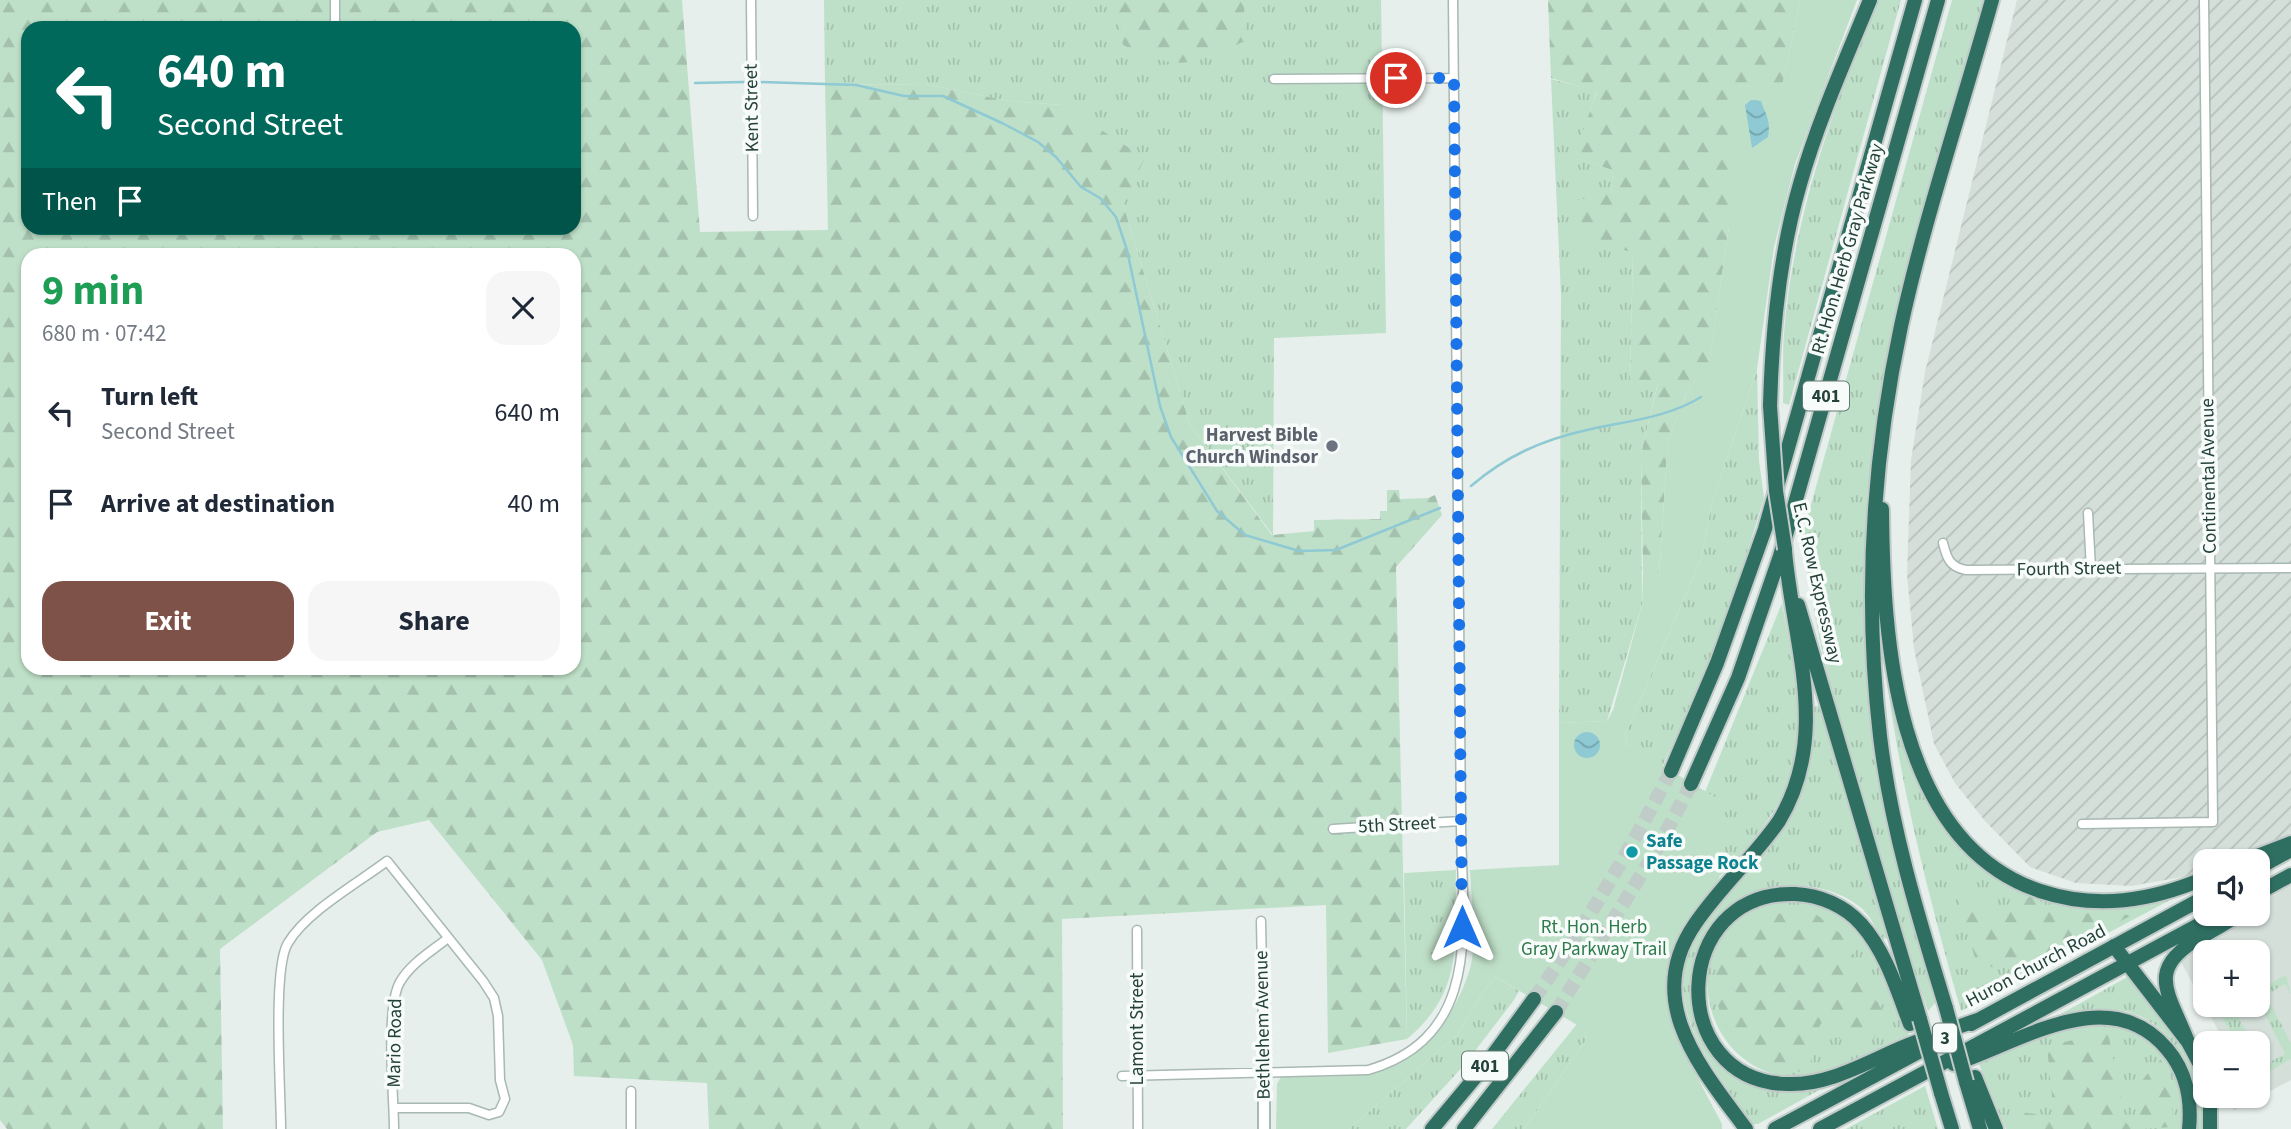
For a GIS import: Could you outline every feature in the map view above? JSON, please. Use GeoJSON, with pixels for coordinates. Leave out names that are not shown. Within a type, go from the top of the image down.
{"type":"FeatureCollection","features":[{"type":"Feature","properties":{"kind":"highway","name":"E.C. Row Expressway"},"geometry":{"type":"LineString","coordinates":[[1870,0],[1823,116],[1799,187],[1776,305],[1770,406],[1776,491],[1795,611],[1915,1022]]}},
{"type":"Feature","properties":{"kind":"highway","name":"Rt. Hon. Herb Gray Parkway"},"geometry":{"type":"LineString","coordinates":[[1671,771],[1717,663],[1765,528],[1915,0]]}},
{"type":"Feature","properties":{"kind":"highway","name":"Rt. Hon. Herb Gray Parkway"},"geometry":{"type":"LineString","coordinates":[[1691,784],[1738,678],[1768,595],[1938,0]]}},
{"type":"Feature","properties":{"kind":"highway","name":"E.C. Row Expressway"},"geometry":{"type":"LineString","coordinates":[[1980,1129],[1970,1079],[1946,1008],[1898,838],[1880,738],[1871,594],[1874,496],[1884,416],[1910,287],[1992,0]]}},
{"type":"Feature","properties":{"kind":"highway"},"geometry":{"type":"LineString","coordinates":[[1884,416],[1883,573],[1894,664],[1914,751],[1925,781],[1947,819],[1969,846],[2001,872],[2034,889],[2067,898],[2095,902],[2132,900],[2169,892],[2193,883]]}},
{"type":"Feature","properties":{"kind":"highway"},"geometry":{"type":"LineString","coordinates":[[1732,1129],[1684,1035],[1675,999],[1676,975],[1681,952],[1695,923],[1766,840],[1790,803],[1798,783],[1805,756],[1808,725],[1795,611]]}},
{"type":"Feature","properties":{"kind":"highway"},"geometry":{"type":"LineString","coordinates":[[2270,851],[2291,843]]}},
{"type":"Feature","properties":{"kind":"highway"},"geometry":{"type":"LineString","coordinates":[[2270,862],[2291,850]]}},
{"type":"Feature","properties":{"kind":"highway"},"geometry":{"type":"LineString","coordinates":[[2270,886],[2291,875]]}},
{"type":"Feature","properties":{"kind":"highway"},"geometry":{"type":"LineString","coordinates":[[1952,1129],[1941,1093],[1931,1066],[1915,1022],[1880,952],[1866,930],[1838,905],[1813,896],[1782,894],[1742,908],[1721,926],[1701,961],[1697,982],[1699,1008],[1713,1042],[1741,1070],[1776,1083],[1801,1084],[1835,1076],[1978,1020]]}},
{"type":"Feature","properties":{"kind":"highway","name":"Huron Church Road"},"geometry":{"type":"LineString","coordinates":[[1775,1129],[2193,903]]}},
{"type":"Feature","properties":{"kind":"highway","name":"Huron Church Road"},"geometry":{"type":"LineString","coordinates":[[1820,1129],[2196,926]]}},
{"type":"Feature","properties":{"kind":"highway"},"geometry":{"type":"LineString","coordinates":[[2193,1051],[2166,989],[2165,977],[2169,963],[2179,950],[2218,926]]}},
{"type":"Feature","properties":{"kind":"highway"},"geometry":{"type":"LineString","coordinates":[[2114,946],[2129,962],[2188,1042]]}},
{"type":"Feature","properties":{"kind":"highway","name":"401"},"geometry":{"type":"LineString","coordinates":[[1432,1129],[1488,1062],[1534,999]]}},
{"type":"Feature","properties":{"kind":"highway","name":"401"},"geometry":{"type":"LineString","coordinates":[[1464,1129],[1556,1012]]}},
{"type":"Feature","properties":{"kind":"highway"},"geometry":{"type":"LineString","coordinates":[[1919,1075],[1971,1058],[2051,1025],[2083,1018],[2112,1018],[2140,1027],[2169,1051],[2187,1089],[2189,1129]]}},
{"type":"Feature","properties":{"kind":"highway"},"geometry":{"type":"LineString","coordinates":[[1970,1079],[1996,1129]]}},
{"type":"Feature","properties":{"kind":"highway"},"geometry":{"type":"LineString","coordinates":[[1713,1088],[1746,1129]]}},
{"type":"Feature","properties":{"kind":"highway"},"geometry":{"type":"LineString","coordinates":[[2210,1108],[2210,1129]]}},
{"type":"Feature","properties":{"kind":"street"},"geometry":{"type":"LineString","coordinates":[[335,0],[335,21]]}},
{"type":"Feature","properties":{"kind":"street","name":"Kent Street"},"geometry":{"type":"LineString","coordinates":[[751,0],[753,216]]}},
{"type":"Feature","properties":{"kind":"street"},"geometry":{"type":"LineString","coordinates":[[1122,1076],[1368,1070],[1405,1055],[1439,1024],[1455,993],[1460,972],[1461,821],[1453,0]]}},
{"type":"Feature","properties":{"kind":"street","name":"Continental Avenue"},"geometry":{"type":"LineString","coordinates":[[2082,824],[2213,822],[2204,0]]}},
{"type":"Feature","properties":{"kind":"street"},"geometry":{"type":"LineString","coordinates":[[1274,79],[1454,78]]}},
{"type":"Feature","properties":{"kind":"street"},"geometry":{"type":"LineString","coordinates":[[2088,513],[2091,569]]}},
{"type":"Feature","properties":{"kind":"street","name":"Fourth Street"},"geometry":{"type":"LineString","coordinates":[[1943,543],[1948,560],[1956,568],[1966,570],[2291,568]]}},
{"type":"Feature","properties":{"kind":"street","name":"5th Street"},"geometry":{"type":"LineString","coordinates":[[1333,829],[1461,821]]}},
{"type":"Feature","properties":{"kind":"street"},"geometry":{"type":"LineString","coordinates":[[281,1129],[280,968],[284,951],[293,936],[387,861],[483,981],[496,1006],[500,1080],[505,1104],[499,1112],[489,1115],[469,1108],[394,1108]]}},
{"type":"Feature","properties":{"kind":"street","name":"Bethlehem Avenue"},"geometry":{"type":"LineString","coordinates":[[1261,921],[1264,1129]]}},
{"type":"Feature","properties":{"kind":"street","name":"Lamont Street"},"geometry":{"type":"LineString","coordinates":[[1137,930],[1138,1129]]}},
{"type":"Feature","properties":{"kind":"street","name":"Mario Road"},"geometry":{"type":"LineString","coordinates":[[394,1129],[393,1022],[397,989],[414,965],[449,937]]}},
{"type":"Feature","properties":{"kind":"street"},"geometry":{"type":"LineString","coordinates":[[631,1091],[631,1129]]}},
{"type":"Feature","properties":{"kind":"shaded area"},"geometry":{"type":"Polygon","coordinates":[[[2017,0],[2291,0],[2291,838],[2267,849],[2193,849],[2193,875],[2131,886],[2076,883],[2030,867],[1985,821],[1955,783],[1934,744],[1914,649],[1907,574],[1911,460],[1925,372],[2017,0]]]}},
{"type":"Feature","properties":{"kind":"shaded area"},"geometry":{"type":"Polygon","coordinates":[[[2291,885],[2291,1080],[2270,1091],[2270,1031],[2218,1031],[2211,1017],[2270,1017],[2270,940],[2201,940],[2224,926],[2270,926],[2270,898],[2291,885]]]}},
{"type":"Feature","properties":{"kind":"shaded area"},"geometry":{"type":"Polygon","coordinates":[[[2193,945],[2193,984],[2181,962],[2193,945]]]}},
{"type":"Feature","properties":{"kind":"green space"},"geometry":{"type":"Polygon","coordinates":[[[0,0],[682,0],[700,232],[828,230],[825,85],[925,84],[1010,101],[1062,105],[1145,158],[1123,204],[1190,425],[1272,535],[1314,531],[1314,520],[1380,519],[1380,511],[1387,511],[1387,490],[1399,490],[1400,499],[1428,498],[1435,495],[1442,515],[1396,567],[1407,1039],[1328,1053],[1326,905],[1062,919],[1063,1129],[709,1129],[707,1083],[574,1076],[573,1045],[542,960],[429,820],[377,832],[220,949],[223,1129],[7,1129],[0,1120],[0,0]]]}},
{"type":"Feature","properties":{"kind":"green space"},"geometry":{"type":"Polygon","coordinates":[[[824,0],[1381,0],[1386,333],[1274,338],[1273,535],[1190,425],[1123,204],[1062,105],[1010,101],[925,84],[825,85],[824,0]]]}},
{"type":"Feature","properties":{"kind":"green space"},"geometry":{"type":"Polygon","coordinates":[[[1117,0],[1244,0],[1245,41],[1211,56],[1185,62],[1172,62],[1142,54],[1123,45],[1117,0]]]}},
{"type":"Feature","properties":{"kind":"green space"},"geometry":{"type":"Polygon","coordinates":[[[1548,0],[1800,0],[1781,92],[1738,85],[1730,164],[1729,227],[1709,363],[1688,389],[1668,440],[1659,575],[1643,575],[1641,454],[1658,383],[1630,380],[1633,252],[1577,241],[1575,201],[1611,192],[1613,170],[1573,158],[1597,92],[1551,78],[1548,0]]]}},
{"type":"Feature","properties":{"kind":"green space","name":"Rt. Hon. Herb Gray Parkway Trail"},"geometry":{"type":"Polygon","coordinates":[[[1800,0],[1857,0],[1795,164],[1774,247],[1757,369],[1712,502],[1701,559],[1625,735],[1627,745],[1720,800],[1720,875],[1713,889],[1683,927],[1673,953],[1670,978],[1677,1028],[1722,1129],[1524,1129],[1586,1040],[1584,1029],[1496,977],[1480,996],[1458,1034],[1349,1129],[1276,1129],[1277,1084],[1281,1077],[1350,1076],[1389,1068],[1417,1052],[1449,1016],[1472,961],[1474,935],[1470,870],[1559,865],[1559,723],[1607,721],[1613,710],[1642,605],[1643,575],[1659,575],[1668,440],[1688,389],[1709,362],[1729,227],[1729,94],[1738,85],[1781,91],[1800,0]]]}},
{"type":"Feature","properties":{"kind":"green space"},"geometry":{"type":"Polygon","coordinates":[[[1879,0],[1901,0],[1789,405],[1783,403],[1783,342],[1796,247],[1831,121],[1879,0]]]}},
{"type":"Feature","properties":{"kind":"green space"},"geometry":{"type":"Polygon","coordinates":[[[1952,0],[1984,0],[1895,315],[1867,495],[1865,615],[1870,703],[1894,853],[1936,1002],[1928,1011],[1889,895],[1838,717],[1802,537],[1952,0]]]}},
{"type":"Feature","properties":{"kind":"green space"},"geometry":{"type":"Polygon","coordinates":[[[1551,79],[1597,91],[1574,158],[1613,170],[1611,192],[1633,252],[1630,379],[1658,382],[1641,454],[1642,605],[1607,721],[1559,723],[1561,295],[1551,79]]]}},
{"type":"Feature","properties":{"kind":"green space"},"geometry":{"type":"Polygon","coordinates":[[[1757,369],[1759,461],[1764,498],[1731,605],[1695,696],[1662,767],[1627,745],[1625,735],[1701,559],[1712,502],[1757,369]]]}},
{"type":"Feature","properties":{"kind":"green space"},"geometry":{"type":"Polygon","coordinates":[[[1782,603],[1796,685],[1799,719],[1797,750],[1789,780],[1774,810],[1752,841],[1720,876],[1720,800],[1705,792],[1782,603]]]}},
{"type":"Feature","properties":{"kind":"green space"},"geometry":{"type":"Polygon","coordinates":[[[1894,678],[1918,777],[1939,820],[1963,847],[2059,901],[2191,889],[1961,1011],[1909,807],[1887,681],[1894,678]]]}},
{"type":"Feature","properties":{"kind":"green space"},"geometry":{"type":"Polygon","coordinates":[[[1819,706],[1888,937],[1883,940],[1871,919],[1850,900],[1830,891],[1801,886],[1774,888],[1748,898],[1725,913],[1708,933],[1696,958],[1691,985],[1695,1015],[1704,1029],[1750,1081],[1830,1084],[1758,1124],[1751,1124],[1708,1060],[1694,1033],[1683,988],[1686,961],[1697,936],[1712,913],[1768,847],[1792,810],[1806,768],[1812,707],[1819,706]]]}},
{"type":"Feature","properties":{"kind":"green space"},"geometry":{"type":"Polygon","coordinates":[[[1456,870],[1455,941],[1448,982],[1426,1021],[1407,1039],[1404,873],[1456,870]]]}},
{"type":"Feature","properties":{"kind":"green space"},"geometry":{"type":"Polygon","coordinates":[[[1971,890],[1987,913],[2006,912],[2032,895],[2047,906],[2049,912],[2132,915],[2034,969],[1977,966],[1959,899],[1971,890]]]}},
{"type":"Feature","properties":{"kind":"green space"},"geometry":{"type":"Polygon","coordinates":[[[1781,899],[1814,901],[1834,908],[1851,920],[1877,955],[1909,1035],[1836,1068],[1793,1077],[1767,1072],[1745,1059],[1727,1042],[1715,1020],[1708,997],[1708,972],[1715,947],[1729,925],[1740,915],[1781,899]]]}},
{"type":"Feature","properties":{"kind":"green space"},"geometry":{"type":"Polygon","coordinates":[[[1812,911],[1847,939],[1865,982],[1885,1015],[1874,1039],[1839,1039],[1838,1021],[1823,1022],[1807,1038],[1814,1055],[1805,1072],[1761,1065],[1744,1055],[1721,1013],[1715,983],[1720,954],[1739,928],[1755,919],[1774,914],[1812,911]]]}},
{"type":"Feature","properties":{"kind":"green space"},"geometry":{"type":"Polygon","coordinates":[[[2131,975],[2185,1045],[2193,1060],[2193,1090],[2179,1053],[2168,1037],[2154,1024],[2137,1015],[2109,1009],[2057,1016],[2131,975]]]}},
{"type":"Feature","properties":{"kind":"green space"},"geometry":{"type":"Polygon","coordinates":[[[2286,975],[2291,994],[2285,984],[2270,993],[2270,984],[2286,975]]]}},
{"type":"Feature","properties":{"kind":"green space"},"geometry":{"type":"Polygon","coordinates":[[[1496,977],[1519,991],[1514,1000],[1465,1064],[1406,1129],[1349,1129],[1458,1034],[1480,996],[1496,977]]]}},
{"type":"Feature","properties":{"kind":"green space"},"geometry":{"type":"Polygon","coordinates":[[[2270,1003],[2291,1043],[2291,1059],[2270,1071],[2270,1062],[2285,1054],[2266,1017],[2270,1017],[2270,1003]]]}},
{"type":"Feature","properties":{"kind":"green space"},"geometry":{"type":"Polygon","coordinates":[[[2222,1017],[2238,1017],[2246,1031],[2230,1031],[2222,1017]]]}},
{"type":"Feature","properties":{"kind":"green space"},"geometry":{"type":"Polygon","coordinates":[[[2097,1021],[2139,1035],[2162,1051],[2171,1062],[2184,1094],[2183,1129],[2006,1129],[1979,1064],[2055,1031],[2097,1021]]]}},
{"type":"Feature","properties":{"kind":"green space"},"geometry":{"type":"Polygon","coordinates":[[[1577,1024],[1584,1028],[1586,1040],[1524,1129],[1492,1129],[1577,1024]]]}},
{"type":"Feature","properties":{"kind":"green space"},"geometry":{"type":"Polygon","coordinates":[[[2108,1032],[2126,1123],[2136,1129],[2018,1129],[2010,1111],[2054,1116],[2047,1046],[2108,1032]]]}},
{"type":"Feature","properties":{"kind":"green space"},"geometry":{"type":"Polygon","coordinates":[[[2160,1059],[2171,1074],[2173,1127],[2140,1129],[2139,1084],[2160,1059]]]}},
{"type":"Feature","properties":{"kind":"green space"},"geometry":{"type":"Polygon","coordinates":[[[1925,1086],[1938,1129],[1846,1129],[1925,1086]]]}},
{"type":"Feature","properties":{"kind":"green space"},"geometry":{"type":"Polygon","coordinates":[[[2204,1108],[2204,1129],[2193,1129],[2195,1110],[2204,1108]]]}},
{"type":"Feature","properties":{"kind":"water"},"geometry":{"type":"Polygon","coordinates":[[[1751,100],[1761,101],[1769,126],[1768,137],[1752,148],[1745,105],[1751,100]]]}},
{"type":"Feature","properties":{"kind":"water"},"geometry":{"type":"Polygon","coordinates":[[[1587,732],[1596,736],[1600,745],[1596,754],[1587,758],[1578,754],[1574,745],[1578,736],[1587,732]]]}},
{"type":"Feature","properties":{"kind":"waterway"},"geometry":{"type":"LineString","coordinates":[[695,83],[744,82]]}},
{"type":"Feature","properties":{"kind":"waterway"},"geometry":{"type":"LineString","coordinates":[[759,82],[856,85],[904,96],[943,96],[1038,142],[1056,157],[1081,187],[1100,198],[1116,217],[1127,250],[1160,406],[1171,437],[1217,511],[1245,535],[1299,551],[1336,550],[1440,508]]}},
{"type":"Feature","properties":{"kind":"waterway"},"geometry":{"type":"LineString","coordinates":[[1471,486],[1511,458],[1540,444],[1674,410],[1701,397]]}},
{"type":"Feature","properties":{"kind":"tunnel"},"geometry":{"type":"LineString","coordinates":[[1534,999],[1606,887],[1671,771]]}},
{"type":"Feature","properties":{"kind":"tunnel"},"geometry":{"type":"LineString","coordinates":[[1556,1012],[1659,846],[1691,784]]}},
{"type":"Feature","properties":{"kind":"place","name":"Harvest Bible Church Windsor"},"geometry":{"type":"Point","coordinates":[1332,446]}},
{"type":"Feature","properties":{"kind":"place","name":"Safe Passage Rock"},"geometry":{"type":"Point","coordinates":[1632,852]}},
{"type":"Feature","properties":{"kind":"route"},"geometry":{"type":"LineString","coordinates":[[1396,78],[1454,78],[1462,927]]}}]}
